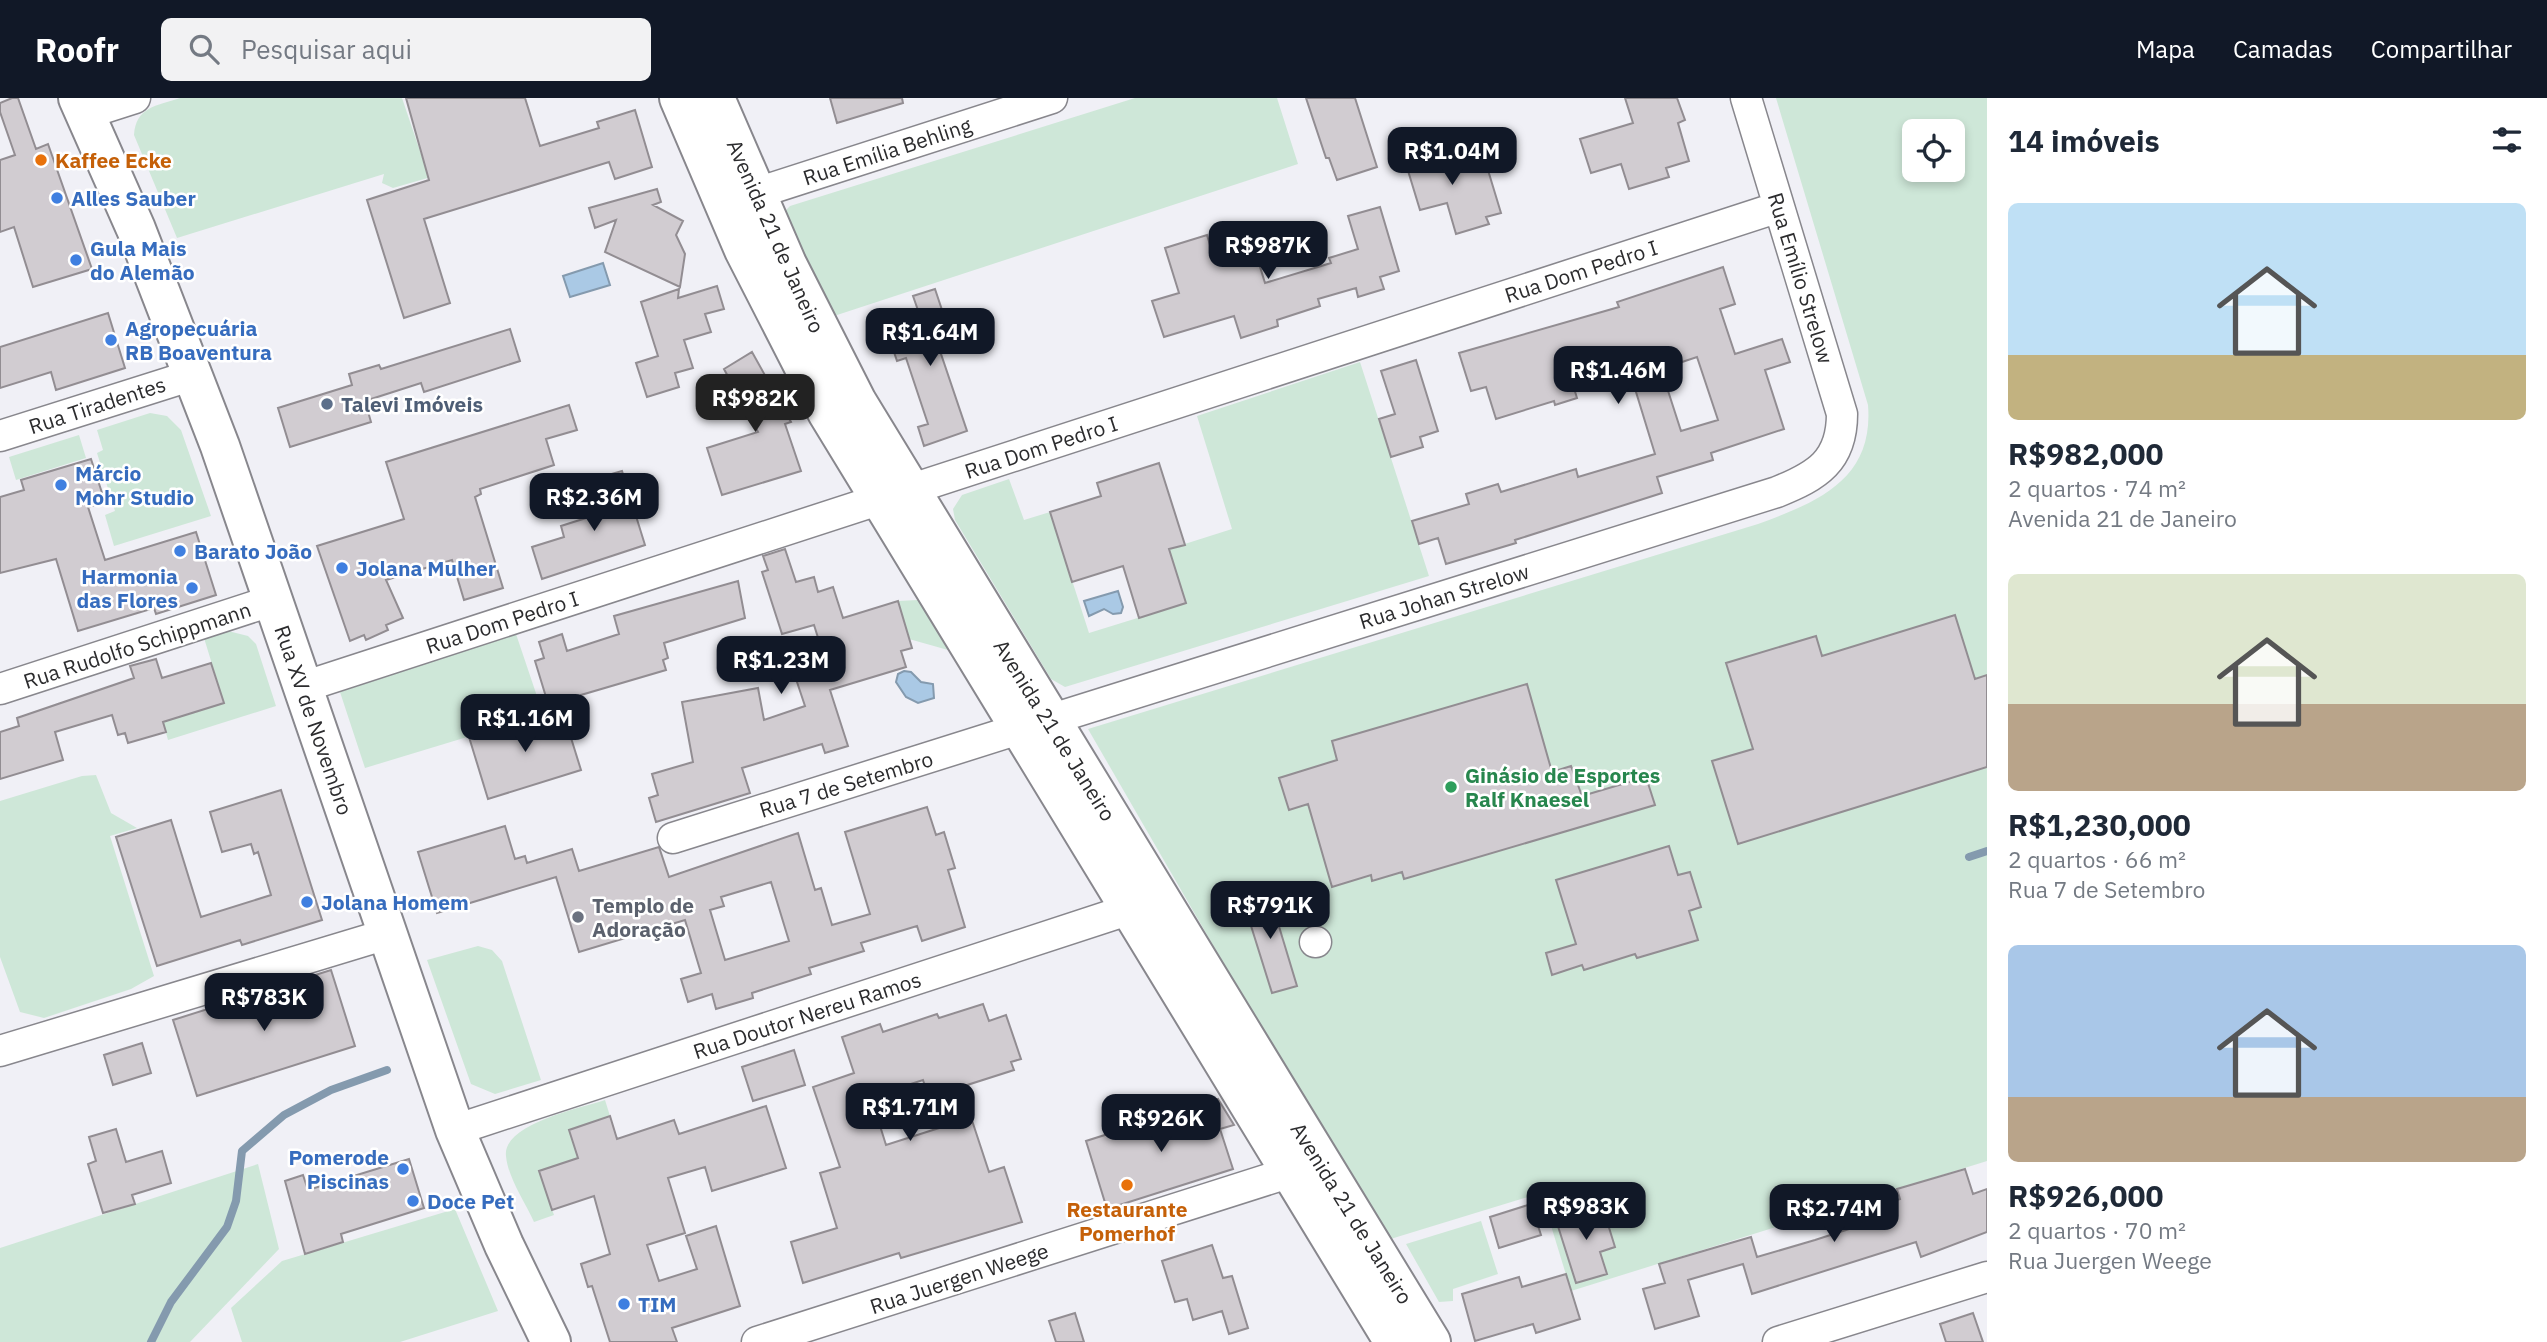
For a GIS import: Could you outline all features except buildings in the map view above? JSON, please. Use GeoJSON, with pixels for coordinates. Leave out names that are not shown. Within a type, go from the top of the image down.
{"type":"FeatureCollection","features":[{"type":"Feature","properties":{"kind":"main road","name":"Avenida 21 de Janeiro"},"geometry":{"type":"LineString","coordinates":[[679,98],[739,198]]}},
{"type":"Feature","properties":{"kind":"main road","name":"Avenida 21 de Janeiro"},"geometry":{"type":"LineString","coordinates":[[715,98],[739,198],[784,332],[893,495],[1306,1167],[1431,1342]]}},
{"type":"Feature","properties":{"kind":"main road","name":"Rua XV de Novembro"},"geometry":{"type":"LineString","coordinates":[[81,106],[136,229],[193,375],[274,600],[455,1130],[504,1245],[551,1342]]}},
{"type":"Feature","properties":{"kind":"main road","name":"Avenida 21 de Janeiro"},"geometry":{"type":"LineString","coordinates":[[1306,1167],[1394,1342]]}},
{"type":"Feature","properties":{"kind":"street"},"geometry":{"type":"LineString","coordinates":[[81,106],[135,98]]}},
{"type":"Feature","properties":{"kind":"street","name":"Rua Emília Behling"},"geometry":{"type":"LineString","coordinates":[[739,198],[1052,98]]}},
{"type":"Feature","properties":{"kind":"street","name":"Rua Emílio Strelow"},"geometry":{"type":"LineString","coordinates":[[1746,98],[1842,414],[1838,446],[1832,457]]}},
{"type":"Feature","properties":{"kind":"street","name":"Rua Dom Pedro I"},"geometry":{"type":"LineString","coordinates":[[303,687],[1780,206]]}},
{"type":"Feature","properties":{"kind":"street","name":"Rua Tiradentes"},"geometry":{"type":"LineString","coordinates":[[0,436],[193,375]]}},
{"type":"Feature","properties":{"kind":"street","name":"Rua Johan Strelow"},"geometry":{"type":"LineString","coordinates":[[1034,725],[1777,492],[1820,470],[1832,457]]}},
{"type":"Feature","properties":{"kind":"street","name":"Rua Rudolfo Schippmann"},"geometry":{"type":"LineString","coordinates":[[0,689],[274,600]]}},
{"type":"Feature","properties":{"kind":"street","name":"Rua 7 de Setembro"},"geometry":{"type":"LineString","coordinates":[[673,838],[1034,725]]}},
{"type":"Feature","properties":{"kind":"street","name":"Rua Doutor Nereu Ramos"},"geometry":{"type":"LineString","coordinates":[[455,1130],[1144,905]]}},
{"type":"Feature","properties":{"kind":"street"},"geometry":{"type":"LineString","coordinates":[[0,1051],[387,934]]}},
{"type":"Feature","properties":{"kind":"street","name":"Rua Juergen Weege"},"geometry":{"type":"LineString","coordinates":[[757,1342],[1306,1167]]}},
{"type":"Feature","properties":{"kind":"street"},"geometry":{"type":"LineString","coordinates":[[1778,1342],[1987,1277]]}},
{"type":"Feature","properties":{"kind":"green space"},"geometry":{"type":"Polygon","coordinates":[[[180,98],[402,98],[423,160],[466,147],[438,175],[393,188],[382,183],[384,174],[177,238],[134,135],[143,113],[180,98]]]}},
{"type":"Feature","properties":{"kind":"green space"},"geometry":{"type":"Polygon","coordinates":[[[1135,98],[1277,98],[1298,164],[834,316],[784,212],[790,206],[1135,98]]]}},
{"type":"Feature","properties":{"kind":"green space"},"geometry":{"type":"Polygon","coordinates":[[[1776,98],[1987,98],[1987,1161],[1571,1291],[1541,1193],[1384,1241],[1088,729],[1780,516],[1821,496],[1838,484],[1852,469],[1862,452],[1867,430],[1868,405],[1776,98]]]}},
{"type":"Feature","properties":{"kind":"green space"},"geometry":{"type":"Polygon","coordinates":[[[1360,362],[1429,576],[1065,687],[1051,679],[955,520],[953,509],[962,495],[1009,479],[1024,520],[1050,512],[1089,633],[1186,603],[1169,549],[1232,529],[1197,416],[1360,362]]]}},
{"type":"Feature","properties":{"kind":"green space"},"geometry":{"type":"Polygon","coordinates":[[[150,413],[167,416],[181,430],[211,516],[114,546],[105,515],[115,511],[97,453],[103,450],[97,430],[150,413]]]}},
{"type":"Feature","properties":{"kind":"green space"},"geometry":{"type":"Polygon","coordinates":[[[79,435],[86,458],[16,480],[9,457],[79,435]]]}},
{"type":"Feature","properties":{"kind":"green space"},"geometry":{"type":"Polygon","coordinates":[[[918,600],[948,650],[909,639],[898,601],[918,600]]]}},
{"type":"Feature","properties":{"kind":"green space"},"geometry":{"type":"Polygon","coordinates":[[[228,631],[248,636],[256,644],[276,706],[168,740],[163,722],[224,703],[204,638],[228,631]]]}},
{"type":"Feature","properties":{"kind":"green space"},"geometry":{"type":"Polygon","coordinates":[[[516,634],[543,714],[365,768],[340,692],[516,634]]]}},
{"type":"Feature","properties":{"kind":"green space"},"geometry":{"type":"Polygon","coordinates":[[[96,775],[111,813],[137,828],[110,836],[154,976],[131,989],[44,1018],[20,1012],[0,957],[0,801],[82,776],[96,775]]]}},
{"type":"Feature","properties":{"kind":"green space"},"geometry":{"type":"Polygon","coordinates":[[[478,946],[492,950],[502,961],[541,1080],[495,1094],[471,1084],[427,960],[478,946]]]}},
{"type":"Feature","properties":{"kind":"green space"},"geometry":{"type":"Polygon","coordinates":[[[605,1100],[610,1116],[569,1130],[578,1158],[539,1172],[554,1215],[534,1222],[510,1173],[506,1156],[508,1145],[529,1126],[605,1100]]]}},
{"type":"Feature","properties":{"kind":"green space"},"geometry":{"type":"Polygon","coordinates":[[[258,1164],[279,1249],[190,1342],[0,1342],[0,1248],[258,1164]]]}},
{"type":"Feature","properties":{"kind":"green space"},"geometry":{"type":"Polygon","coordinates":[[[455,1209],[498,1311],[400,1342],[242,1342],[231,1308],[282,1261],[455,1209]]]}},
{"type":"Feature","properties":{"kind":"green space"},"geometry":{"type":"Polygon","coordinates":[[[1481,1221],[1498,1274],[1453,1289],[1453,1301],[1439,1302],[1406,1244],[1481,1221]]]}},
{"type":"Feature","properties":{"kind":"water"},"geometry":{"type":"Polygon","coordinates":[[[603,263],[610,285],[570,297],[563,276],[603,263]]]}},
{"type":"Feature","properties":{"kind":"water"},"geometry":{"type":"Polygon","coordinates":[[[1118,591],[1123,607],[1121,613],[1113,614],[1104,609],[1089,616],[1084,601],[1118,591]]]}},
{"type":"Feature","properties":{"kind":"water"},"geometry":{"type":"Polygon","coordinates":[[[911,672],[921,682],[933,684],[934,698],[918,703],[906,697],[896,682],[898,674],[911,672]]]}},
{"type":"Feature","properties":{"kind":"waterway"},"geometry":{"type":"LineString","coordinates":[[1969,857],[1987,851]]}},
{"type":"Feature","properties":{"kind":"waterway"},"geometry":{"type":"LineString","coordinates":[[151,1342],[171,1302],[227,1227],[236,1201],[242,1151],[284,1115],[331,1090],[387,1070]]}},
{"type":"Feature","properties":{"kind":"place","name":"Kaffee Ecke"},"geometry":{"type":"Point","coordinates":[41,160]}},
{"type":"Feature","properties":{"kind":"place","name":"Alles Sauber"},"geometry":{"type":"Point","coordinates":[57,198]}},
{"type":"Feature","properties":{"kind":"place","name":"Gula Mais do Alemão"},"geometry":{"type":"Point","coordinates":[76,260]}},
{"type":"Feature","properties":{"kind":"place","name":"Agropecuária RB Boaventura"},"geometry":{"type":"Point","coordinates":[111,340]}},
{"type":"Feature","properties":{"kind":"place","name":"Talevi Imóveis"},"geometry":{"type":"Point","coordinates":[327,404]}},
{"type":"Feature","properties":{"kind":"place","name":"Márcio Mohr Studio"},"geometry":{"type":"Point","coordinates":[61,485]}},
{"type":"Feature","properties":{"kind":"place","name":"Barato João"},"geometry":{"type":"Point","coordinates":[180,551]}},
{"type":"Feature","properties":{"kind":"place","name":"Jolana Mulher"},"geometry":{"type":"Point","coordinates":[342,568]}},
{"type":"Feature","properties":{"kind":"place","name":"Harmonia das Flores"},"geometry":{"type":"Point","coordinates":[192,588]}},
{"type":"Feature","properties":{"kind":"place","name":"Ginásio de Esportes Ralf Knaesel"},"geometry":{"type":"Point","coordinates":[1451,787]}},
{"type":"Feature","properties":{"kind":"place","name":"Jolana Homem"},"geometry":{"type":"Point","coordinates":[307,902]}},
{"type":"Feature","properties":{"kind":"place","name":"Templo de Adoração"},"geometry":{"type":"Point","coordinates":[578,917]}},
{"type":"Feature","properties":{"kind":"place","name":"Pomerode Piscinas"},"geometry":{"type":"Point","coordinates":[403,1169]}},
{"type":"Feature","properties":{"kind":"place","name":"Restaurante Pomerhof"},"geometry":{"type":"Point","coordinates":[1127,1185]}},
{"type":"Feature","properties":{"kind":"place","name":"Doce Pet"},"geometry":{"type":"Point","coordinates":[413,1201]}},
{"type":"Feature","properties":{"kind":"place","name":"TIM"},"geometry":{"type":"Point","coordinates":[624,1304]}}]}
